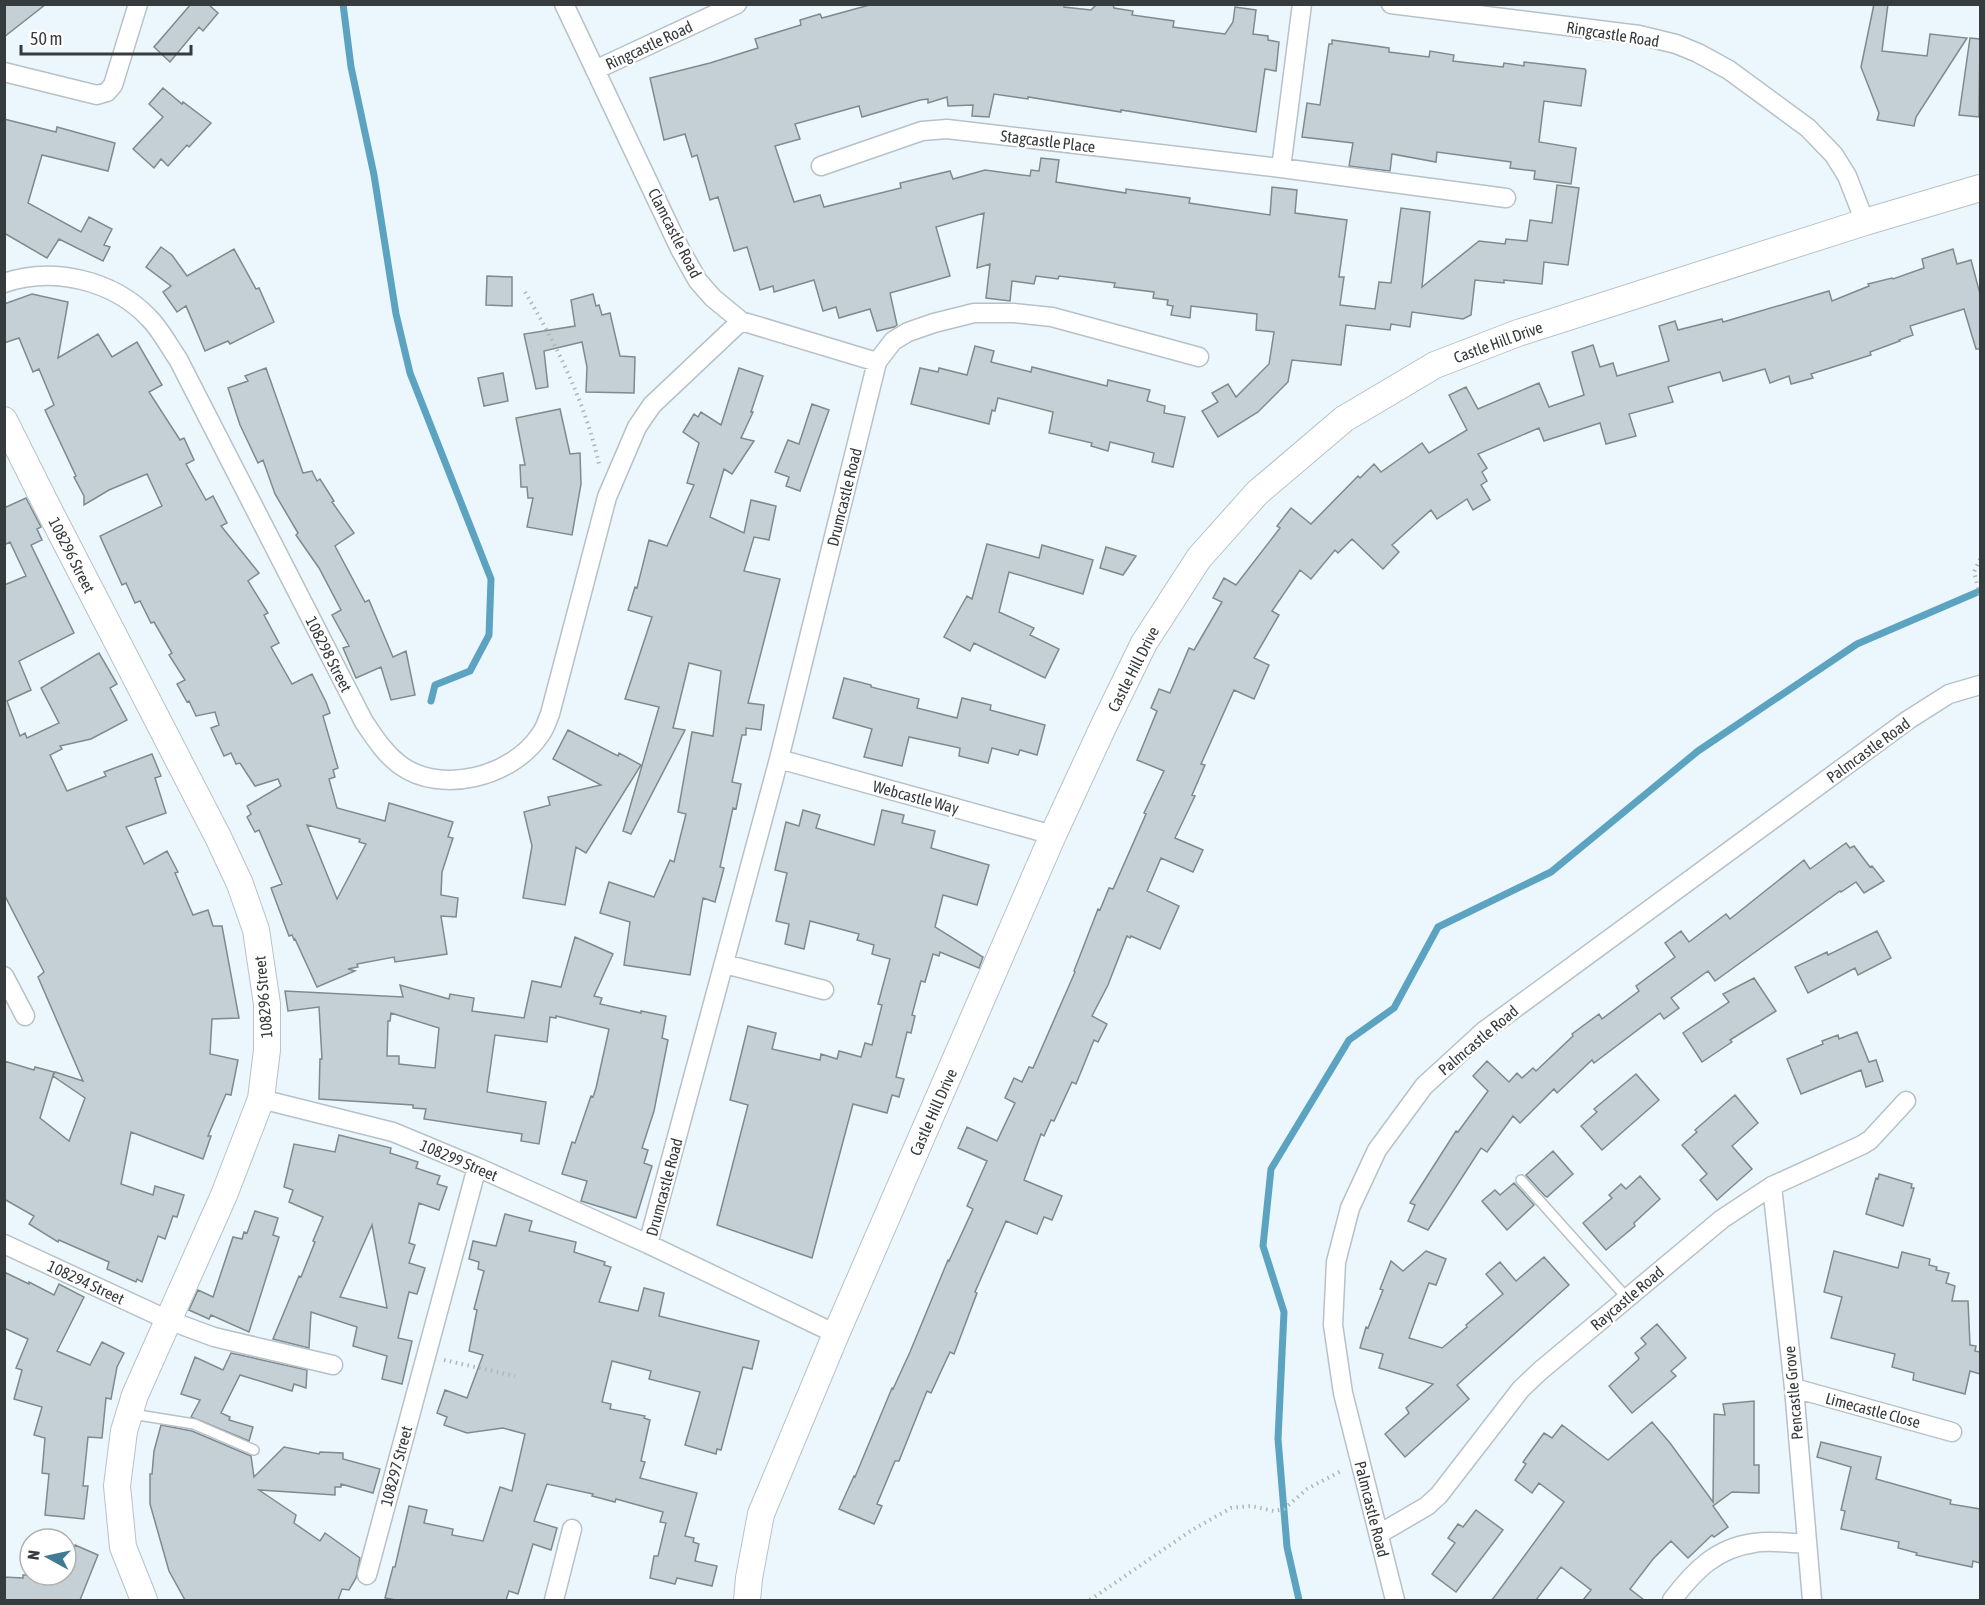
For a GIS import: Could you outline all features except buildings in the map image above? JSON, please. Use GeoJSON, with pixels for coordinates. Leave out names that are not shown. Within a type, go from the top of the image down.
{"type":"FeatureCollection","features":[{"type":"Feature","properties":{"kind":"street"},"geometry":{"type":"LineString","coordinates":[[4,72],[97,94],[107,92],[113,85],[138,4]]}},
{"type":"Feature","properties":{"kind":"street","name":"Clamcastle Road"},"geometry":{"type":"LineString","coordinates":[[564,4],[680,249],[698,281],[713,298],[741,321],[877,363]]}},
{"type":"Feature","properties":{"kind":"street","name":"Ringcastle Road"},"geometry":{"type":"LineString","coordinates":[[595,70],[736,4]]}},
{"type":"Feature","properties":{"kind":"street"},"geometry":{"type":"LineString","coordinates":[[1281,168],[1302,4]]}},
{"type":"Feature","properties":{"kind":"street","name":"Ringcastle Road"},"geometry":{"type":"LineString","coordinates":[[1391,4],[1639,35],[1698,52],[1729,70],[1808,128],[1834,155],[1847,176],[1865,222]]}},
{"type":"Feature","properties":{"kind":"street","name":"Stagcastle Place"},"geometry":{"type":"LineString","coordinates":[[821,166],[922,131],[947,129],[1281,168],[1506,198]]}},
{"type":"Feature","properties":{"kind":"street","name":"Castle Hill Drive"},"geometry":{"type":"LineString","coordinates":[[747,1600],[761,1514],[836,1334],[1053,835],[1144,643],[1199,558],[1257,492],[1344,419],[1435,365],[1497,341],[1865,222],[1980,188]]}},
{"type":"Feature","properties":{"kind":"street","name":"108298 Street"},"geometry":{"type":"LineString","coordinates":[[4,283],[21,277],[54,275],[86,281],[117,293],[149,318],[178,359],[364,722],[383,751],[401,766],[424,776],[447,780],[473,778],[493,772],[526,752],[541,735],[550,714],[607,497],[637,427],[652,405],[741,321]]}},
{"type":"Feature","properties":{"kind":"street","name":"Drumcastle Road"},"geometry":{"type":"LineString","coordinates":[[836,1334],[648,1244],[779,759],[877,363],[893,341],[908,332],[974,313],[1014,313],[1052,317],[1199,357]]}},
{"type":"Feature","properties":{"kind":"street","name":"108296 Street"},"geometry":{"type":"LineString","coordinates":[[4,420],[240,884],[256,930],[267,1004],[267,1050],[261,1099],[224,1195],[135,1395],[124,1431],[117,1486],[123,1546],[144,1600]]}},
{"type":"Feature","properties":{"kind":"street","name":"Palmcastle Road"},"geometry":{"type":"LineString","coordinates":[[1395,1600],[1343,1393],[1333,1325],[1336,1262],[1350,1208],[1377,1150],[1424,1086],[1484,1031],[1908,720],[1949,694],[1980,685]]}},
{"type":"Feature","properties":{"kind":"street","name":"Webcastle Way"},"geometry":{"type":"LineString","coordinates":[[779,759],[1053,835]]}},
{"type":"Feature","properties":{"kind":"street"},"geometry":{"type":"LineString","coordinates":[[725,964],[824,990]]}},
{"type":"Feature","properties":{"kind":"street"},"geometry":{"type":"LineString","coordinates":[[4,976],[25,1016]]}},
{"type":"Feature","properties":{"kind":"street","name":"108299 Street"},"geometry":{"type":"LineString","coordinates":[[261,1099],[393,1132],[648,1244]]}},
{"type":"Feature","properties":{"kind":"street","name":"Raycastle Road"},"geometry":{"type":"LineString","coordinates":[[1379,1534],[1427,1506],[1439,1494],[1521,1389],[1722,1219],[1772,1186],[1870,1140],[1906,1101]]}},
{"type":"Feature","properties":{"kind":"street","name":"108297 Street"},"geometry":{"type":"LineString","coordinates":[[367,1575],[477,1167]]}},
{"type":"Feature","properties":{"kind":"street","name":"Pencastle Grove"},"geometry":{"type":"LineString","coordinates":[[1772,1186],[1794,1388],[1812,1600]]}},
{"type":"Feature","properties":{"kind":"street","name":"108294 Street"},"geometry":{"type":"LineString","coordinates":[[4,1244],[168,1320],[214,1337],[333,1365]]}},
{"type":"Feature","properties":{"kind":"street","name":"Limecastle Close"},"geometry":{"type":"LineString","coordinates":[[1794,1388],[1953,1432]]}},
{"type":"Feature","properties":{"kind":"street"},"geometry":{"type":"LineString","coordinates":[[554,1600],[572,1530]]}},
{"type":"Feature","properties":{"kind":"street"},"geometry":{"type":"LineString","coordinates":[[1672,1600],[1693,1573],[1714,1556],[1755,1542],[1806,1544]]}},
{"type":"Feature","properties":{"kind":"lane"},"geometry":{"type":"LineString","coordinates":[[1521,1180],[1627,1298]]}},
{"type":"Feature","properties":{"kind":"lane"},"geometry":{"type":"LineString","coordinates":[[130,1413],[194,1424],[254,1450]]}},
{"type":"Feature","properties":{"kind":"path"},"geometry":{"type":"LineString","coordinates":[[525,292],[553,340],[574,389],[593,437],[607,497]]}},
{"type":"Feature","properties":{"kind":"path"},"geometry":{"type":"LineString","coordinates":[[1980,559],[1974,572],[1980,596]]}},
{"type":"Feature","properties":{"kind":"path"},"geometry":{"type":"LineString","coordinates":[[426,1356],[515,1376]]}},
{"type":"Feature","properties":{"kind":"path"},"geometry":{"type":"LineString","coordinates":[[1090,1600],[1192,1530],[1231,1508],[1251,1506],[1274,1511],[1284,1509],[1307,1489],[1360,1463]]}},
{"type":"Feature","properties":{"kind":"waterway"},"geometry":{"type":"LineString","coordinates":[[343,4],[351,67],[374,175],[396,314],[410,373],[491,579],[489,635],[470,671],[435,685],[431,701]]}},
{"type":"Feature","properties":{"kind":"waterway"},"geometry":{"type":"LineString","coordinates":[[1299,1600],[1287,1547],[1278,1439],[1284,1312],[1263,1246],[1271,1169],[1349,1040],[1394,1008],[1438,927],[1551,872],[1698,751],[1857,644],[1980,591]]}}]}
